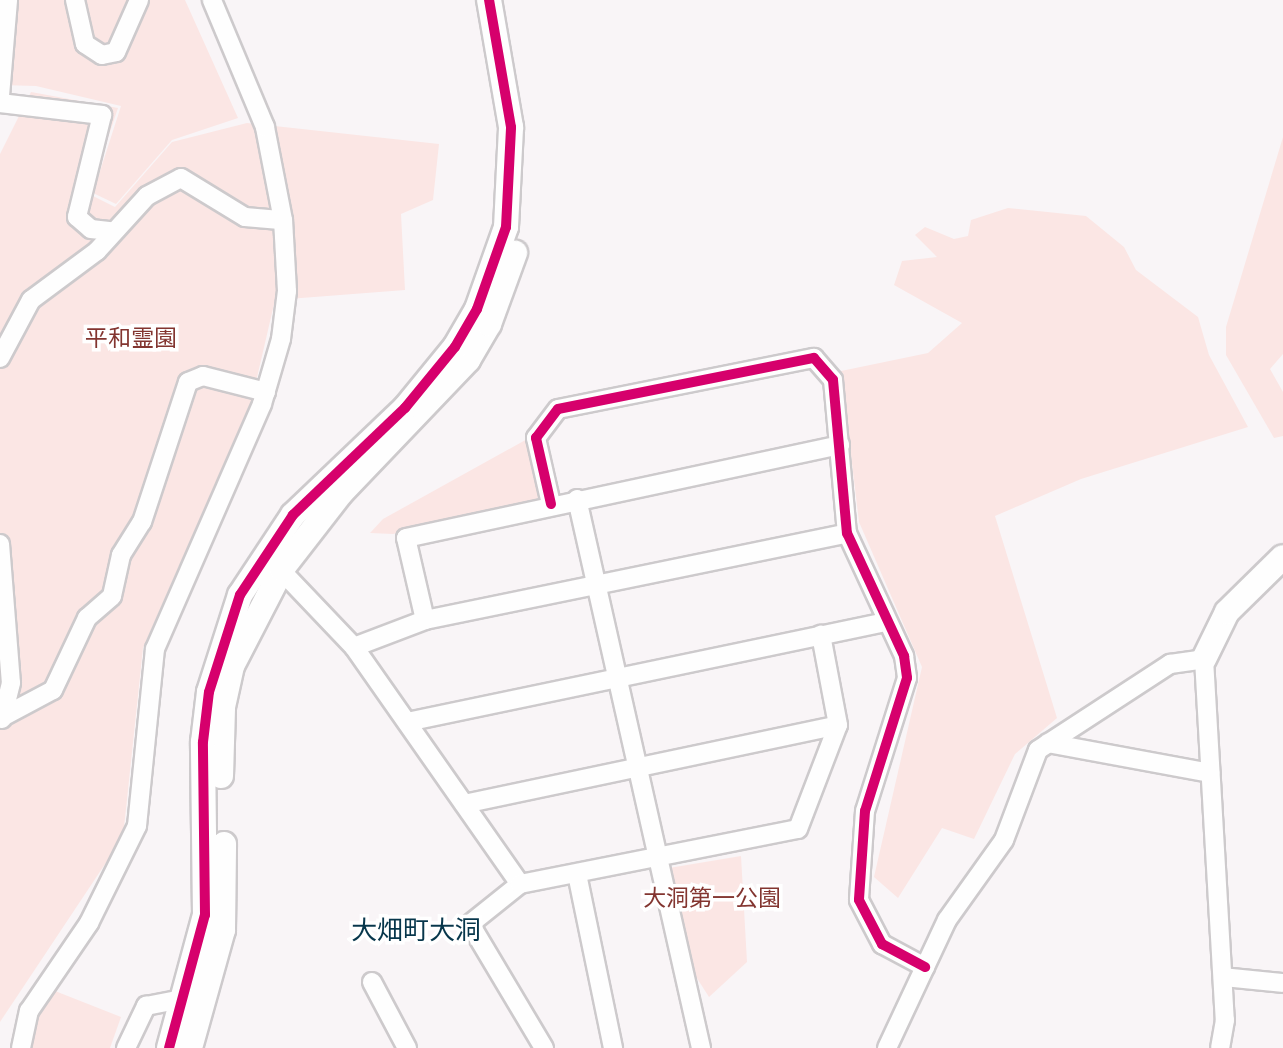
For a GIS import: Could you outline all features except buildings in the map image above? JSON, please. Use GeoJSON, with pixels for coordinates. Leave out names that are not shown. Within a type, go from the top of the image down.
{"type":"FeatureCollection","features":[{"type":"Feature","properties":{"kind":"street"},"geometry":{"type":"LineString","coordinates":[[0,96],[8,0]]}},
{"type":"Feature","properties":{"kind":"street"},"geometry":{"type":"LineString","coordinates":[[75,0],[85,44],[102,55],[116,52],[139,0]]}},
{"type":"Feature","properties":{"kind":"street"},"geometry":{"type":"LineString","coordinates":[[21,1048],[29,1011],[89,923],[137,826],[155,649],[265,392],[288,291],[283,220],[265,127],[212,0]]}},
{"type":"Feature","properties":{"kind":"street"},"geometry":{"type":"LineString","coordinates":[[190,1048],[223,930],[223,707],[232,666],[272,561],[293,515],[432,378],[477,309],[506,227],[512,177],[511,127],[489,0]]}},
{"type":"Feature","properties":{"kind":"street"},"geometry":{"type":"LineString","coordinates":[[169,1048],[187,998],[205,915],[203,742],[209,691],[240,595],[468,360],[505,287],[527,192],[527,140],[505,0]]}},
{"type":"Feature","properties":{"kind":"street"},"geometry":{"type":"LineString","coordinates":[[0,103],[102,115],[78,217],[91,229],[111,231]]}},
{"type":"Feature","properties":{"kind":"street"},"geometry":{"type":"LineString","coordinates":[[0,358],[31,300],[67,277],[147,196],[181,178],[245,217],[283,220]]}},
{"type":"Feature","properties":{"kind":"street"},"geometry":{"type":"LineString","coordinates":[[551,504],[536,438],[558,409],[814,359],[833,380],[847,533],[904,656],[906,678],[866,811],[859,900],[882,944],[925,967]]}},
{"type":"Feature","properties":{"kind":"street"},"geometry":{"type":"LineString","coordinates":[[3,718],[53,690],[87,618],[112,596],[121,555],[142,522],[188,382],[203,376],[265,392]]}},
{"type":"Feature","properties":{"kind":"street"},"geometry":{"type":"LineString","coordinates":[[425,620],[406,538],[551,504],[840,444]]}},
{"type":"Feature","properties":{"kind":"street"},"geometry":{"type":"LineString","coordinates":[[577,499],[701,1048]]}},
{"type":"Feature","properties":{"kind":"street"},"geometry":{"type":"LineString","coordinates":[[354,647],[425,620],[597,582],[847,533]]}},
{"type":"Feature","properties":{"kind":"street"},"geometry":{"type":"LineString","coordinates":[[0,544],[11,682],[3,718]]}},
{"type":"Feature","properties":{"kind":"street"},"geometry":{"type":"LineString","coordinates":[[1220,1048],[1223,977],[1204,659],[1227,612],[1283,557]]}},
{"type":"Feature","properties":{"kind":"street"},"geometry":{"type":"LineString","coordinates":[[272,561],[354,647],[520,884]]}},
{"type":"Feature","properties":{"kind":"street"},"geometry":{"type":"LineString","coordinates":[[407,722],[886,622]]}},
{"type":"Feature","properties":{"kind":"street"},"geometry":{"type":"LineString","coordinates":[[544,1048],[470,924],[520,884],[798,829],[838,725],[821,635]]}},
{"type":"Feature","properties":{"kind":"street"},"geometry":{"type":"LineString","coordinates":[[887,1048],[964,890],[1004,840],[1038,750],[1170,664],[1204,659]]}},
{"type":"Feature","properties":{"kind":"street"},"geometry":{"type":"LineString","coordinates":[[464,804],[838,725]]}},
{"type":"Feature","properties":{"kind":"street"},"geometry":{"type":"LineString","coordinates":[[1048,743],[1210,773]]}},
{"type":"Feature","properties":{"kind":"street"},"geometry":{"type":"LineString","coordinates":[[577,874],[613,1048]]}},
{"type":"Feature","properties":{"kind":"street"},"geometry":{"type":"LineString","coordinates":[[1223,977],[1283,983]]}},
{"type":"Feature","properties":{"kind":"street"},"geometry":{"type":"LineString","coordinates":[[372,982],[408,1048]]}},
{"type":"Feature","properties":{"kind":"street"},"geometry":{"type":"LineString","coordinates":[[126,1048],[146,1006],[187,998]]}},
{"type":"Feature","properties":{"kind":"green space"},"geometry":{"type":"Polygon","coordinates":[[[0,0],[185,0],[238,118],[172,140],[116,204],[93,193],[121,106],[36,86],[0,85],[0,0]]]}},
{"type":"Feature","properties":{"kind":"green space","name":"平和霊園"},"geometry":{"type":"Polygon","coordinates":[[[31,92],[118,108],[89,194],[115,207],[172,142],[247,123],[439,144],[433,200],[401,214],[405,290],[275,300],[251,403],[143,648],[123,837],[0,1022],[0,154],[31,92]]]}},
{"type":"Feature","properties":{"kind":"green space"},"geometry":{"type":"Polygon","coordinates":[[[1283,137],[1283,354],[1270,369],[1283,392],[1283,436],[1274,438],[1226,355],[1226,327],[1283,137]]]}},
{"type":"Feature","properties":{"kind":"green space"},"geometry":{"type":"Polygon","coordinates":[[[1008,208],[1086,216],[1124,247],[1136,270],[1198,317],[1209,355],[1248,427],[1081,479],[995,516],[1057,718],[1015,754],[974,839],[942,828],[898,898],[874,877],[922,667],[859,522],[841,371],[928,353],[962,323],[894,285],[902,261],[937,257],[915,235],[925,227],[954,239],[968,236],[971,220],[1008,208]]]}},
{"type":"Feature","properties":{"kind":"green space"},"geometry":{"type":"Polygon","coordinates":[[[529,438],[542,491],[535,502],[393,534],[370,533],[383,519],[529,438]]]}},
{"type":"Feature","properties":{"kind":"green space","name":"大洞第一公園"},"geometry":{"type":"Polygon","coordinates":[[[741,856],[747,962],[709,997],[693,972],[669,868],[741,856]]]}},
{"type":"Feature","properties":{"kind":"green space"},"geometry":{"type":"Polygon","coordinates":[[[50,989],[121,1017],[110,1048],[27,1048],[33,1012],[50,989]]]}},
{"type":"Feature","properties":{"kind":"cycle path"},"geometry":{"type":"LineString","coordinates":[[169,1048],[205,915],[203,742],[209,692],[240,595],[293,515],[405,408],[455,347],[477,309],[506,227],[511,127],[489,0]]}},
{"type":"Feature","properties":{"kind":"cycle path"},"geometry":{"type":"LineString","coordinates":[[551,504],[536,438],[558,409],[814,358],[833,380],[847,533],[904,656],[907,678],[865,811],[859,900],[882,944],[925,967]]}},
{"type":"Feature","properties":{"kind":"district","name":"大畑町大洞"},"geometry":{"type":"Point","coordinates":[416,931]}}]}
